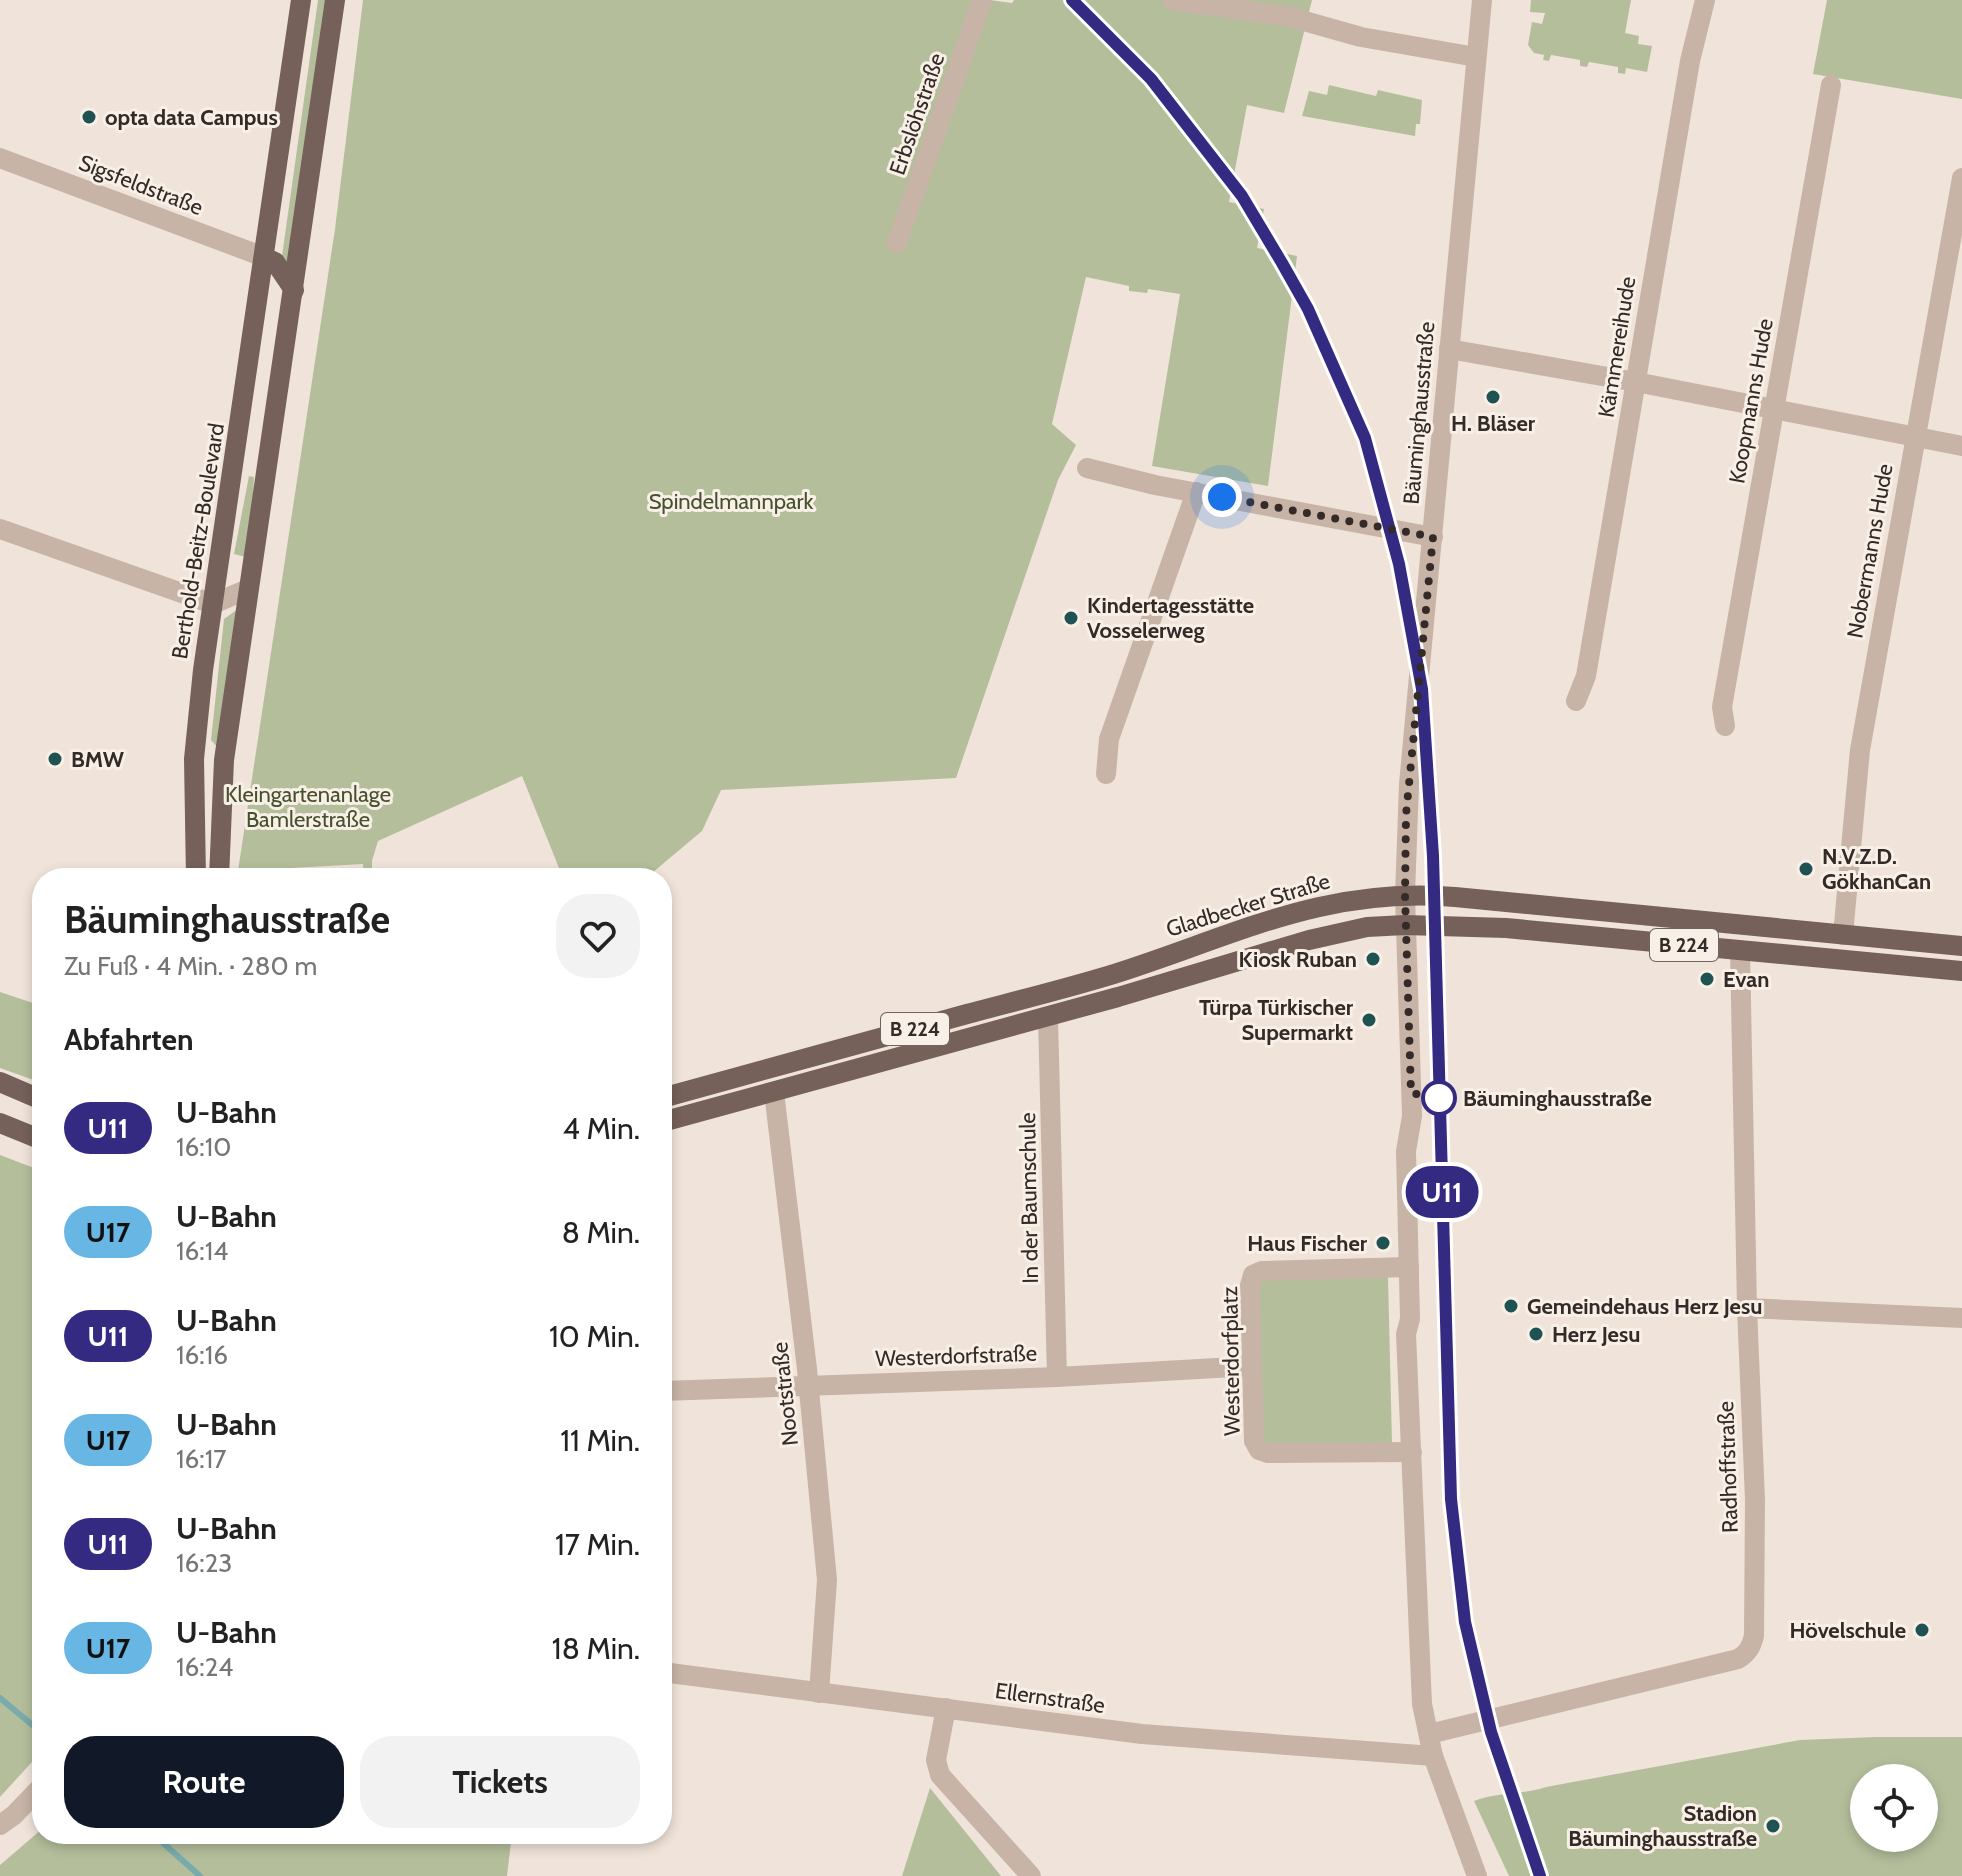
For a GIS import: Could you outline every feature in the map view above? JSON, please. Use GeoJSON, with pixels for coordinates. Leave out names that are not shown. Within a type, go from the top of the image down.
{"type":"FeatureCollection","features":[{"type":"Feature","properties":{"kind":"main road","name":"Berthold-Beitz-Boulevard"},"geometry":{"type":"LineString","coordinates":[[196,868],[194,759],[203,670],[301,0]]}},
{"type":"Feature","properties":{"kind":"main road"},"geometry":{"type":"LineString","coordinates":[[219,868],[224,760],[335,0]]}},
{"type":"Feature","properties":{"kind":"main road"},"geometry":{"type":"LineString","coordinates":[[264,257],[275,262],[294,290]]}},
{"type":"Feature","properties":{"kind":"main road"},"geometry":{"type":"LineString","coordinates":[[194,759],[224,760]]}},
{"type":"Feature","properties":{"kind":"main road"},"geometry":{"type":"LineString","coordinates":[[194,834],[206,804],[213,801],[220,806]]}},
{"type":"Feature","properties":{"kind":"main road","name":"Gladbecker Straße"},"geometry":{"type":"LineString","coordinates":[[672,1095],[1114,974],[1268,920],[1363,897],[1405,895],[1532,904],[1962,946]]}},
{"type":"Feature","properties":{"kind":"main road","name":"B 224"},"geometry":{"type":"LineString","coordinates":[[672,1119],[1357,929],[1405,925],[1506,928],[1962,971]]}},
{"type":"Feature","properties":{"kind":"main road"},"geometry":{"type":"LineString","coordinates":[[0,1082],[32,1096]]}},
{"type":"Feature","properties":{"kind":"main road"},"geometry":{"type":"LineString","coordinates":[[0,1123],[32,1136]]}},
{"type":"Feature","properties":{"kind":"street","name":"Erbslöhstraße"},"geometry":{"type":"LineString","coordinates":[[897,243],[982,0]]}},
{"type":"Feature","properties":{"kind":"street"},"geometry":{"type":"LineString","coordinates":[[1173,0],[1290,17],[1361,37],[1476,57]]}},
{"type":"Feature","properties":{"kind":"street","name":"Bäuminghausstraße"},"geometry":{"type":"LineString","coordinates":[[1477,1876],[1433,1756],[1422,1704],[1406,1334],[1410,1319],[1406,1151],[1412,1116],[1405,895],[1406,815],[1482,0]]}},
{"type":"Feature","properties":{"kind":"street","name":"Kämmereihude"},"geometry":{"type":"LineString","coordinates":[[1576,701],[1588,663],[1687,76],[1705,0]]}},
{"type":"Feature","properties":{"kind":"street","name":"Koopmanns Hude"},"geometry":{"type":"LineString","coordinates":[[1725,726],[1722,707],[1831,85]]}},
{"type":"Feature","properties":{"kind":"street","name":"Sigsfeldstraße"},"geometry":{"type":"LineString","coordinates":[[0,158],[264,257]]}},
{"type":"Feature","properties":{"kind":"street","name":"Nobermanns Hude"},"geometry":{"type":"LineString","coordinates":[[1843,935],[1860,750],[1962,178]]}},
{"type":"Feature","properties":{"kind":"street"},"geometry":{"type":"LineString","coordinates":[[1449,349],[1774,408],[1962,446]]}},
{"type":"Feature","properties":{"kind":"street"},"geometry":{"type":"LineString","coordinates":[[1087,468],[1433,537]]}},
{"type":"Feature","properties":{"kind":"street"},"geometry":{"type":"LineString","coordinates":[[1106,774],[1109,739],[1196,492]]}},
{"type":"Feature","properties":{"kind":"street"},"geometry":{"type":"LineString","coordinates":[[0,529],[213,604],[248,589]]}},
{"type":"Feature","properties":{"kind":"street","name":"Radhoffstraße"},"geometry":{"type":"LineString","coordinates":[[1429,1734],[1738,1659],[1746,1654],[1754,1636],[1755,1500],[1747,1308],[1740,950]]}},
{"type":"Feature","properties":{"kind":"street","name":"In der Baumschule"},"geometry":{"type":"LineString","coordinates":[[1048,1017],[1057,1377]]}},
{"type":"Feature","properties":{"kind":"street","name":"Nootstraße"},"geometry":{"type":"LineString","coordinates":[[774,1092],[809,1386],[827,1580],[819,1693]]}},
{"type":"Feature","properties":{"kind":"street","name":"Westerdorfplatz"},"geometry":{"type":"LineString","coordinates":[[1409,1267],[1262,1271],[1253,1275],[1250,1285],[1254,1441],[1259,1450],[1268,1453],[1412,1452]]}},
{"type":"Feature","properties":{"kind":"street"},"geometry":{"type":"LineString","coordinates":[[1747,1308],[1962,1318]]}},
{"type":"Feature","properties":{"kind":"street","name":"Westerdorfstraße"},"geometry":{"type":"LineString","coordinates":[[672,1391],[1057,1377],[1252,1366]]}},
{"type":"Feature","properties":{"kind":"street","name":"Ellernstraße"},"geometry":{"type":"LineString","coordinates":[[672,1673],[1142,1734],[1433,1756]]}},
{"type":"Feature","properties":{"kind":"street"},"geometry":{"type":"LineString","coordinates":[[946,1708],[936,1768],[1031,1876]]}},
{"type":"Feature","properties":{"kind":"street"},"geometry":{"type":"LineString","coordinates":[[0,1825],[32,1796]]}},
{"type":"Feature","properties":{"kind":"green space"},"geometry":{"type":"Polygon","coordinates":[[[318,0],[329,0],[291,271],[282,256],[318,0]]]}},
{"type":"Feature","properties":{"kind":"green space"},"geometry":{"type":"Polygon","coordinates":[[[363,0],[990,0],[1012,3],[1014,0],[1312,0],[1284,113],[1247,105],[1229,202],[1264,209],[1257,248],[1297,256],[1268,486],[1152,466],[1180,294],[1148,289],[1147,293],[1129,291],[1129,286],[1086,277],[1052,424],[1076,445],[1058,480],[956,778],[721,790],[702,831],[658,868],[559,868],[522,776],[378,841],[372,868],[363,868],[363,864],[238,868],[335,229],[363,0]]]}},
{"type":"Feature","properties":{"kind":"green space"},"geometry":{"type":"Polygon","coordinates":[[[1531,0],[1631,0],[1625,33],[1639,36],[1638,44],[1652,46],[1647,72],[1626,68],[1625,74],[1618,73],[1618,67],[1589,62],[1587,67],[1580,66],[1580,60],[1551,55],[1549,61],[1543,60],[1544,55],[1534,53],[1528,45],[1532,22],[1542,24],[1545,13],[1530,12],[1531,0]]]}},
{"type":"Feature","properties":{"kind":"green space"},"geometry":{"type":"Polygon","coordinates":[[[1827,0],[1962,0],[1962,99],[1813,74],[1827,0]]]}},
{"type":"Feature","properties":{"kind":"green space"},"geometry":{"type":"Polygon","coordinates":[[[1329,85],[1376,96],[1378,90],[1422,100],[1420,124],[1416,124],[1415,136],[1302,116],[1309,91],[1327,95],[1329,85]]]}},
{"type":"Feature","properties":{"kind":"green space"},"geometry":{"type":"Polygon","coordinates":[[[249,476],[254,477],[246,557],[234,554],[249,476]]]}},
{"type":"Feature","properties":{"kind":"green space"},"geometry":{"type":"Polygon","coordinates":[[[238,609],[219,749],[211,740],[224,619],[238,609]]]}},
{"type":"Feature","properties":{"kind":"green space"},"geometry":{"type":"Polygon","coordinates":[[[0,992],[32,1003],[32,1079],[0,1068],[0,992]]]}},
{"type":"Feature","properties":{"kind":"green space"},"geometry":{"type":"Polygon","coordinates":[[[0,1155],[32,1167],[32,1762],[0,1797],[0,1155]]]}},
{"type":"Feature","properties":{"kind":"green space"},"geometry":{"type":"Polygon","coordinates":[[[1388,1276],[1392,1444],[1270,1446],[1260,1437],[1257,1285],[1265,1278],[1388,1276]]]}},
{"type":"Feature","properties":{"kind":"green space"},"geometry":{"type":"Polygon","coordinates":[[[1962,1737],[1962,1876],[1509,1876],[1474,1801],[1800,1740],[1962,1737]]]}},
{"type":"Feature","properties":{"kind":"green space"},"geometry":{"type":"Polygon","coordinates":[[[930,1788],[1001,1876],[902,1876],[930,1788]]]}},
{"type":"Feature","properties":{"kind":"green space"},"geometry":{"type":"Polygon","coordinates":[[[32,1838],[32,1844],[511,1844],[507,1876],[0,1876],[0,1865],[32,1838]]]}},
{"type":"Feature","properties":{"kind":"waterway"},"geometry":{"type":"LineString","coordinates":[[0,1698],[32,1725]]}},
{"type":"Feature","properties":{"kind":"waterway"},"geometry":{"type":"LineString","coordinates":[[164,1844],[200,1876]]}},
{"type":"Feature","properties":{"kind":"metro line","name":"U11"},"geometry":{"type":"LineString","coordinates":[[1072,0],[1151,79],[1242,196],[1282,263],[1308,309],[1365,438],[1399,564],[1422,689],[1433,856],[1451,1499],[1465,1622],[1491,1732],[1540,1876]]}},
{"type":"Feature","properties":{"kind":"place","name":"opta data Campus"},"geometry":{"type":"Point","coordinates":[89,117]}},
{"type":"Feature","properties":{"kind":"place","name":"H. Bläser"},"geometry":{"type":"Point","coordinates":[1493,397]}},
{"type":"Feature","properties":{"kind":"place","name":"Kindertagesstätte Vosselerweg"},"geometry":{"type":"Point","coordinates":[1071,618]}},
{"type":"Feature","properties":{"kind":"place","name":"BMW"},"geometry":{"type":"Point","coordinates":[55,759]}},
{"type":"Feature","properties":{"kind":"place","name":"N.V.Z.D. GökhanCan"},"geometry":{"type":"Point","coordinates":[1806,869]}},
{"type":"Feature","properties":{"kind":"place","name":"Kiosk Ruban"},"geometry":{"type":"Point","coordinates":[1373,959]}},
{"type":"Feature","properties":{"kind":"place","name":"Evan"},"geometry":{"type":"Point","coordinates":[1707,979]}},
{"type":"Feature","properties":{"kind":"place","name":"Türpa Türkischer Supermarkt"},"geometry":{"type":"Point","coordinates":[1369,1020]}},
{"type":"Feature","properties":{"kind":"place","name":"Bäuminghausstraße"},"geometry":{"type":"Point","coordinates":[1439,1098]}},
{"type":"Feature","properties":{"kind":"place","name":"Haus Fischer"},"geometry":{"type":"Point","coordinates":[1383,1243]}},
{"type":"Feature","properties":{"kind":"place","name":"Gemeindehaus Herz Jesu"},"geometry":{"type":"Point","coordinates":[1511,1306]}},
{"type":"Feature","properties":{"kind":"place","name":"Herz Jesu"},"geometry":{"type":"Point","coordinates":[1536,1334]}},
{"type":"Feature","properties":{"kind":"place","name":"Hövelschule"},"geometry":{"type":"Point","coordinates":[1922,1630]}},
{"type":"Feature","properties":{"kind":"place","name":"Stadion Bäuminghausstraße"},"geometry":{"type":"Point","coordinates":[1773,1826]}},
{"type":"Feature","properties":{"kind":"route"},"geometry":{"type":"LineString","coordinates":[[1222,497],[1433,537],[1404,863],[1411,1093],[1439,1098]]}},
{"type":"Feature","properties":{"kind":"park label","name":"Spindelmannpark"},"geometry":{"type":"Point","coordinates":[731,501]}},
{"type":"Feature","properties":{"kind":"park label","name":"Kleingartenanlage Bamlerstraße"},"geometry":{"type":"Point","coordinates":[308,806]}}]}
